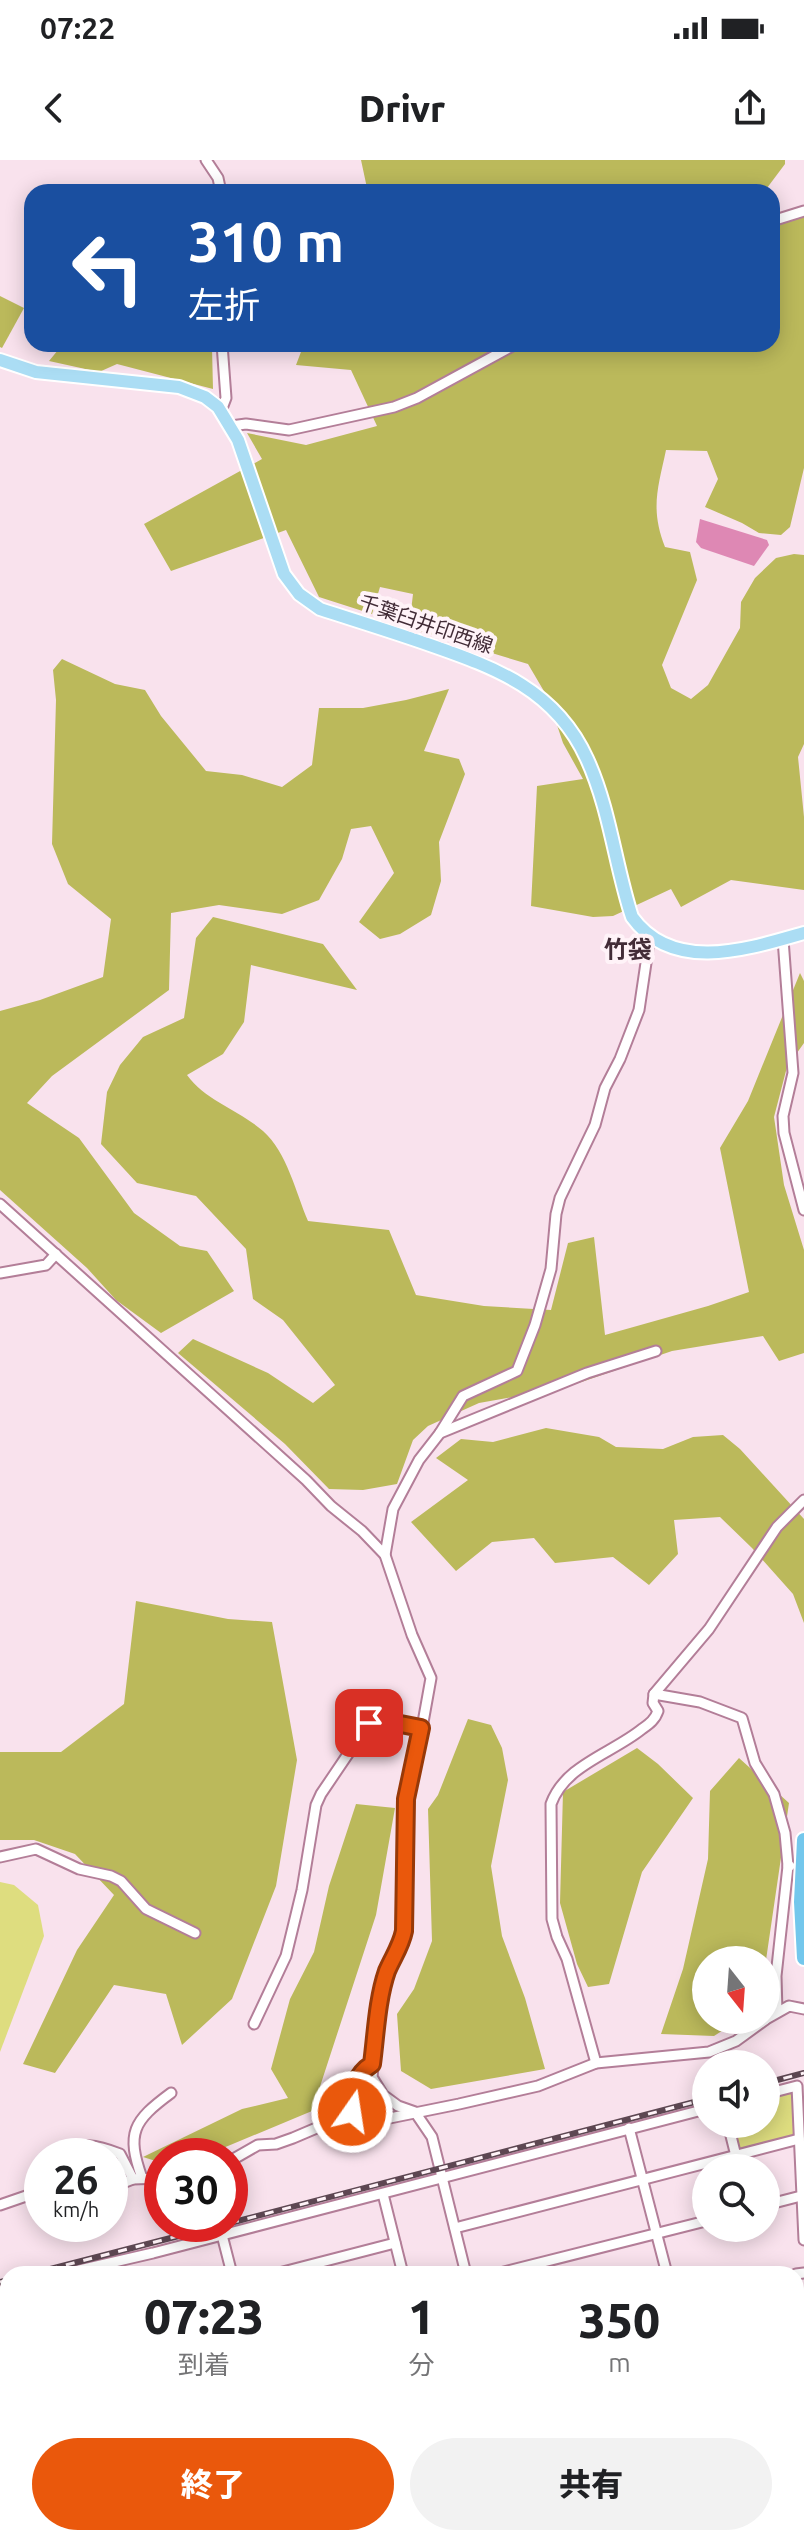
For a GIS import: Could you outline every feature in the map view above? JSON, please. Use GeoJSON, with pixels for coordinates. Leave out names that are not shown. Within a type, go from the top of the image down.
{"type":"FeatureCollection","features":[{"type":"Feature","properties":{"kind":"highway"},"geometry":{"type":"LineString","coordinates":[[804,1840],[795,1866],[804,1958]]}},
{"type":"Feature","properties":{"kind":"main road","name":"千葉臼井印西線"},"geometry":{"type":"LineString","coordinates":[[0,360],[36,372],[179,387],[205,397],[221,411],[231,426],[284,574],[299,594],[320,609],[489,666],[519,681],[541,698],[572,734],[587,758],[602,800],[632,917],[650,936]]}},
{"type":"Feature","properties":{"kind":"main road"},"geometry":{"type":"LineString","coordinates":[[650,936],[668,947],[701,951],[745,950],[804,933]]}},
{"type":"Feature","properties":{"kind":"street"},"geometry":{"type":"LineString","coordinates":[[206,160],[219,184]]}},
{"type":"Feature","properties":{"kind":"street"},"geometry":{"type":"LineString","coordinates":[[780,218],[804,211]]}},
{"type":"Feature","properties":{"kind":"street"},"geometry":{"type":"LineString","coordinates":[[221,411],[226,398],[223,352]]}},
{"type":"Feature","properties":{"kind":"street"},"geometry":{"type":"LineString","coordinates":[[231,426],[246,424],[289,430],[404,404],[501,352]]}},
{"type":"Feature","properties":{"kind":"street"},"geometry":{"type":"LineString","coordinates":[[385,1555],[393,1509],[419,1460],[463,1396],[517,1371],[535,1325],[551,1269],[560,1198],[595,1125],[605,1088],[639,1010],[650,936]]}},
{"type":"Feature","properties":{"kind":"street"},"geometry":{"type":"LineString","coordinates":[[783,939],[793,1073],[783,1125],[804,1210]]}},
{"type":"Feature","properties":{"kind":"street"},"geometry":{"type":"LineString","coordinates":[[0,1204],[385,1555],[412,1635],[431,1678],[406,1799],[404,1931],[400,1948],[387,1972],[379,2010],[372,2077],[383,2095],[398,2106],[415,2112],[432,2137],[464,2266]]}},
{"type":"Feature","properties":{"kind":"street"},"geometry":{"type":"LineString","coordinates":[[0,1273],[46,1265],[56,1254]]}},
{"type":"Feature","properties":{"kind":"street"},"geometry":{"type":"LineString","coordinates":[[440,1433],[587,1373],[656,1351]]}},
{"type":"Feature","properties":{"kind":"street"},"geometry":{"type":"LineString","coordinates":[[596,2063],[567,1959],[552,1919],[551,1804],[556,1790],[570,1773],[628,1741],[656,1718],[658,1711],[653,1703],[654,1694],[709,1629],[777,1527],[804,1500]]}},
{"type":"Feature","properties":{"kind":"street"},"geometry":{"type":"LineString","coordinates":[[654,1694],[700,1702],[742,1718],[755,1763],[774,1794],[795,1866],[780,1953]]}},
{"type":"Feature","properties":{"kind":"street"},"geometry":{"type":"LineString","coordinates":[[254,2024],[286,1956],[302,1890],[316,1805],[321,1794],[369,1723],[380,1720],[421,1728]]}},
{"type":"Feature","properties":{"kind":"street"},"geometry":{"type":"LineString","coordinates":[[0,1857],[36,1849],[79,1869],[111,1876],[121,1881],[146,1909],[195,1933]]}},
{"type":"Feature","properties":{"kind":"street"},"geometry":{"type":"LineString","coordinates":[[780,2010],[789,2006],[804,2009]]}},
{"type":"Feature","properties":{"kind":"street"},"geometry":{"type":"LineString","coordinates":[[248,2151],[351,2116],[385,2119],[538,2086],[596,2063],[709,2052],[746,2034]]}},
{"type":"Feature","properties":{"kind":"street"},"geometry":{"type":"LineString","coordinates":[[351,2116],[355,2082],[363,2070],[372,2064]]}},
{"type":"Feature","properties":{"kind":"street"},"geometry":{"type":"LineString","coordinates":[[780,2090],[800,2085],[804,2240]]}},
{"type":"Feature","properties":{"kind":"street"},"geometry":{"type":"LineString","coordinates":[[137,2179],[134,2131],[148,2109],[171,2093]]}},
{"type":"Feature","properties":{"kind":"street"},"geometry":{"type":"LineString","coordinates":[[248,2228],[692,2112]]}},
{"type":"Feature","properties":{"kind":"street"},"geometry":{"type":"LineString","coordinates":[[629,2128],[665,2266]]}},
{"type":"Feature","properties":{"kind":"street"},"geometry":{"type":"LineString","coordinates":[[743,2154],[799,2139]]}},
{"type":"Feature","properties":{"kind":"street"},"geometry":{"type":"LineString","coordinates":[[128,2166],[137,2179]]}},
{"type":"Feature","properties":{"kind":"street"},"geometry":{"type":"LineString","coordinates":[[455,2228],[692,2167]]}},
{"type":"Feature","properties":{"kind":"street"},"geometry":{"type":"LineString","coordinates":[[128,2182],[144,2179]]}},
{"type":"Feature","properties":{"kind":"street"},"geometry":{"type":"LineString","coordinates":[[383,2194],[401,2266]]}},
{"type":"Feature","properties":{"kind":"street"},"geometry":{"type":"LineString","coordinates":[[780,2201],[801,2196]]}},
{"type":"Feature","properties":{"kind":"street"},"geometry":{"type":"LineString","coordinates":[[0,2205],[24,2197]]}},
{"type":"Feature","properties":{"kind":"street"},"geometry":{"type":"LineString","coordinates":[[527,2266],[692,2224]]}},
{"type":"Feature","properties":{"kind":"street"},"geometry":{"type":"LineString","coordinates":[[96,2266],[194,2242]]}},
{"type":"Feature","properties":{"kind":"street"},"geometry":{"type":"LineString","coordinates":[[224,2242],[230,2266]]}},
{"type":"Feature","properties":{"kind":"street"},"geometry":{"type":"LineString","coordinates":[[306,2266],[395,2243]]}},
{"type":"Feature","properties":{"kind":"shaded area"},"geometry":{"type":"Polygon","coordinates":[[[361,160],[785,160],[770,184],[366,184],[361,160]]]}},
{"type":"Feature","properties":{"kind":"shaded area"},"geometry":{"type":"Polygon","coordinates":[[[804,215],[804,468],[790,527],[781,535],[759,533],[705,507],[718,479],[707,451],[666,450],[658,487],[660,533],[665,547],[690,552],[697,580],[662,665],[671,688],[691,699],[708,685],[740,628],[741,602],[755,578],[776,558],[804,555],[804,744],[798,757],[804,817],[804,890],[731,880],[681,907],[671,889],[613,916],[593,917],[531,906],[537,786],[583,779],[563,743],[548,698],[528,664],[409,628],[413,594],[380,587],[372,614],[319,597],[286,530],[171,571],[144,524],[262,459],[247,433],[306,445],[377,426],[351,370],[296,365],[301,352],[780,352],[780,223],[804,215]]]}},
{"type":"Feature","properties":{"kind":"shaded area"},"geometry":{"type":"Polygon","coordinates":[[[0,296],[24,308],[2,348],[0,347],[0,296]]]}},
{"type":"Feature","properties":{"kind":"shaded area"},"geometry":{"type":"Polygon","coordinates":[[[56,352],[212,352],[213,389],[117,364],[99,372],[49,361],[56,352]]]}},
{"type":"Feature","properties":{"kind":"shaded area"},"geometry":{"type":"Polygon","coordinates":[[[700,519],[767,540],[769,545],[754,566],[701,548],[696,542],[700,519]]]}},
{"type":"Feature","properties":{"kind":"shaded area"},"geometry":{"type":"Polygon","coordinates":[[[62,659],[115,684],[145,690],[161,716],[206,771],[242,775],[282,787],[312,765],[319,708],[363,708],[449,689],[424,751],[459,759],[465,774],[439,842],[441,881],[431,915],[400,934],[380,939],[359,922],[394,873],[371,826],[351,829],[342,859],[319,900],[282,914],[219,905],[171,913],[169,990],[52,1076],[27,1103],[79,1138],[134,1213],[180,1246],[207,1251],[234,1291],[161,1333],[116,1300],[87,1268],[0,1190],[0,1011],[103,977],[111,919],[68,884],[52,844],[56,700],[53,670],[62,659]]]}},
{"type":"Feature","properties":{"kind":"shaded area"},"geometry":{"type":"Polygon","coordinates":[[[213,917],[323,944],[357,990],[251,965],[244,1022],[223,1054],[187,1075],[213,1099],[254,1124],[271,1140],[285,1161],[308,1221],[389,1230],[416,1295],[484,1306],[551,1310],[568,1243],[594,1237],[605,1335],[749,1292],[720,1148],[748,1101],[800,973],[804,981],[804,1043],[787,1067],[774,1117],[784,1185],[804,1250],[804,1353],[779,1361],[763,1336],[672,1351],[564,1388],[479,1403],[428,1426],[413,1440],[397,1484],[363,1490],[329,1489],[285,1444],[178,1353],[193,1339],[268,1373],[313,1403],[335,1385],[283,1320],[253,1299],[246,1249],[196,1196],[137,1183],[101,1144],[107,1092],[120,1065],[143,1037],[184,1018],[196,938],[213,917]]]}},
{"type":"Feature","properties":{"kind":"shaded area"},"geometry":{"type":"Polygon","coordinates":[[[546,1428],[599,1437],[616,1447],[663,1449],[693,1437],[723,1435],[740,1449],[804,1519],[804,1623],[793,1594],[720,1517],[674,1520],[678,1554],[649,1585],[613,1557],[555,1563],[534,1538],[492,1542],[456,1571],[411,1522],[468,1480],[436,1458],[461,1439],[493,1442],[546,1428]]]}},
{"type":"Feature","properties":{"kind":"shaded area"},"geometry":{"type":"Polygon","coordinates":[[[136,1601],[228,1619],[272,1622],[297,1760],[276,1886],[232,1999],[182,2045],[166,1994],[114,1985],[55,2073],[23,2064],[77,1950],[114,1895],[75,1854],[34,1840],[0,1840],[0,1752],[61,1752],[124,1704],[136,1601]]]}},
{"type":"Feature","properties":{"kind":"shaded area"},"geometry":{"type":"Polygon","coordinates":[[[468,1719],[491,1725],[502,1748],[508,1780],[491,1866],[502,1936],[525,1998],[545,2069],[431,2089],[401,2071],[397,2014],[414,1989],[432,1941],[428,1809],[438,1795],[468,1719]]]}},
{"type":"Feature","properties":{"kind":"shaded area"},"geometry":{"type":"Polygon","coordinates":[[[637,1748],[693,1798],[642,1872],[609,1984],[588,1987],[577,1964],[560,1903],[563,1792],[637,1748]]]}},
{"type":"Feature","properties":{"kind":"shaded area"},"geometry":{"type":"Polygon","coordinates":[[[739,1758],[789,1803],[768,1946],[692,1946],[692,2034],[717,2034],[714,2036],[661,2034],[683,1969],[708,1859],[710,1791],[739,1758]]]}},
{"type":"Feature","properties":{"kind":"shaded area"},"geometry":{"type":"Polygon","coordinates":[[[356,1804],[395,1808],[376,1915],[312,2111],[247,2138],[182,2138],[242,2109],[288,2098],[271,2069],[290,1999],[314,1952],[329,1886],[356,1804]]]}},
{"type":"Feature","properties":{"kind":"shaded area"},"geometry":{"type":"Polygon","coordinates":[[[0,1882],[14,1885],[38,1905],[44,1936],[0,2052],[0,1882]]]}},
{"type":"Feature","properties":{"kind":"shaded area"},"geometry":{"type":"Polygon","coordinates":[[[793,2092],[796,2135],[740,2152],[735,2138],[780,2138],[780,2095],[793,2092]]]}},
{"type":"Feature","properties":{"kind":"railway"},"geometry":{"type":"LineString","coordinates":[[780,2079],[804,2073]]}},
{"type":"Feature","properties":{"kind":"railway"},"geometry":{"type":"LineString","coordinates":[[248,2218],[692,2103]]}},
{"type":"Feature","properties":{"kind":"railway"},"geometry":{"type":"LineString","coordinates":[[62,2266],[155,2242]]}},
{"type":"Feature","properties":{"kind":"district","name":"竹袋"},"geometry":{"type":"Point","coordinates":[628,950]}},
{"type":"Feature","properties":{"kind":"route"},"geometry":{"type":"LineString","coordinates":[[352,2112],[355,2082],[363,2070],[372,2064],[387,1972],[400,1948],[404,1931],[406,1799],[421,1728],[380,1720],[369,1723]]}}]}
